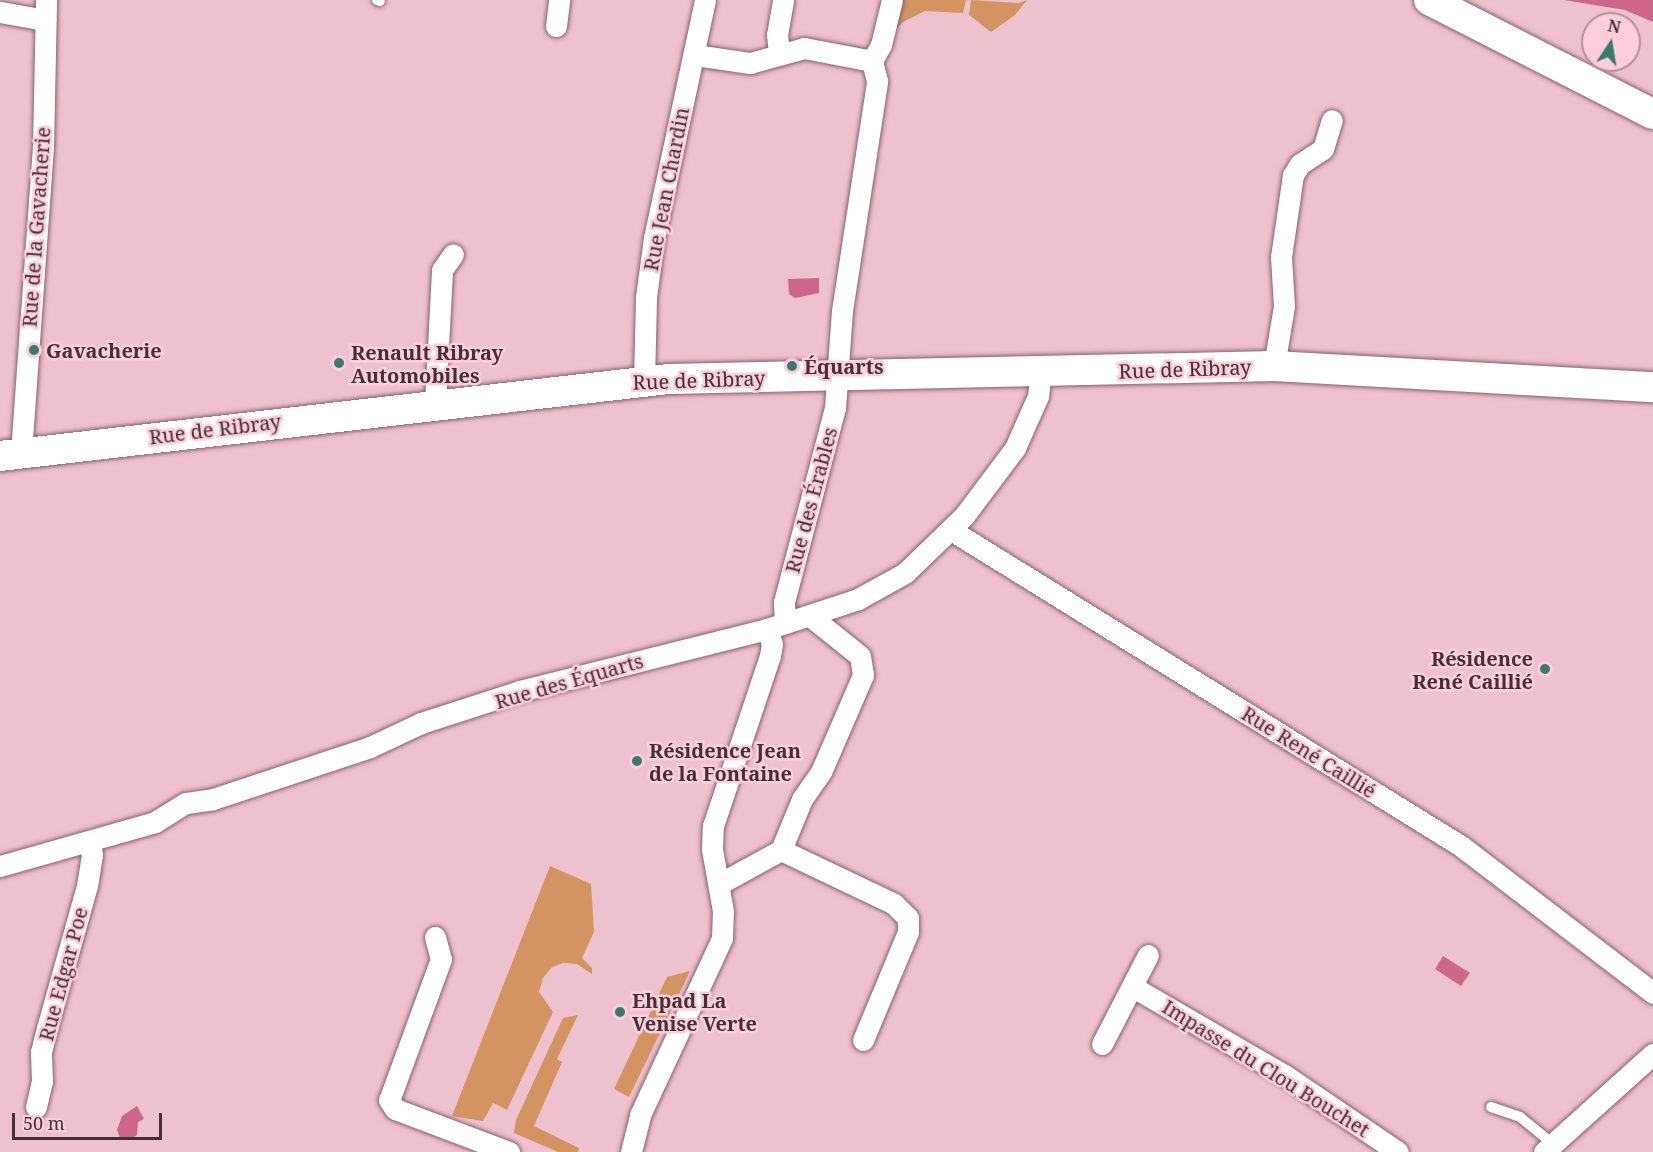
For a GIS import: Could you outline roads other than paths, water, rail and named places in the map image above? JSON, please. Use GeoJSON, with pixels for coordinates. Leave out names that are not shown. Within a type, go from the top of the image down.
{"type":"FeatureCollection","features":[{"type":"Feature","properties":{"kind":"street"},"geometry":{"type":"LineString","coordinates":[[556,26],[559,0]]}},
{"type":"Feature","properties":{"kind":"street","name":"Rue Jean Chardin"},"geometry":{"type":"LineString","coordinates":[[644,381],[646,297],[654,238],[705,0]]}},
{"type":"Feature","properties":{"kind":"street"},"geometry":{"type":"LineString","coordinates":[[779,53],[777,35],[783,0]]}},
{"type":"Feature","properties":{"kind":"street"},"geometry":{"type":"LineString","coordinates":[[695,55],[750,63],[779,53],[804,48],[872,61],[882,45],[892,0]]}},
{"type":"Feature","properties":{"kind":"street"},"geometry":{"type":"LineString","coordinates":[[1429,0],[1653,114]]}},
{"type":"Feature","properties":{"kind":"street"},"geometry":{"type":"LineString","coordinates":[[0,12],[46,10]]}},
{"type":"Feature","properties":{"kind":"street","name":"Rue de la Gavacherie"},"geometry":{"type":"LineString","coordinates":[[10,454],[43,147],[46,10]]}},
{"type":"Feature","properties":{"kind":"street","name":"Rue des Érables"},"geometry":{"type":"LineString","coordinates":[[631,1152],[640,1115],[718,953],[724,924],[712,826],[770,656],[776,626],[835,408],[842,311],[877,81],[872,61]]}},
{"type":"Feature","properties":{"kind":"street"},"geometry":{"type":"LineString","coordinates":[[1274,366],[1284,306],[1281,257],[1293,175],[1300,164],[1323,149],[1332,120]]}},
{"type":"Feature","properties":{"kind":"street"},"geometry":{"type":"LineString","coordinates":[[435,404],[442,270],[453,254]]}},
{"type":"Feature","properties":{"kind":"street","name":"Rue de Ribray"},"geometry":{"type":"LineString","coordinates":[[10,454],[644,381],[1274,366],[1653,387]]}},
{"type":"Feature","properties":{"kind":"street","name":"Rue des Équarts"},"geometry":{"type":"LineString","coordinates":[[0,867],[155,822],[186,803],[213,799],[359,751],[415,725],[520,691],[776,626],[810,616],[890,583],[951,530],[1015,448],[1038,396],[1041,373]]}},
{"type":"Feature","properties":{"kind":"street","name":"Rue René Caillié"},"geometry":{"type":"LineString","coordinates":[[951,530],[1461,846],[1653,993]]}},
{"type":"Feature","properties":{"kind":"street"},"geometry":{"type":"LineString","coordinates":[[719,884],[781,850],[802,799],[821,772],[863,675],[860,656],[810,616]]}},
{"type":"Feature","properties":{"kind":"street","name":"Rue Edgar Poe"},"geometry":{"type":"LineString","coordinates":[[36,1107],[42,1082],[41,1052],[89,877],[90,842]]}},
{"type":"Feature","properties":{"kind":"street"},"geometry":{"type":"LineString","coordinates":[[781,850],[894,904],[908,918],[908,932],[863,1040]]}},
{"type":"Feature","properties":{"kind":"street"},"geometry":{"type":"LineString","coordinates":[[435,937],[441,959],[388,1100],[395,1109],[509,1152]]}},
{"type":"Feature","properties":{"kind":"street"},"geometry":{"type":"LineString","coordinates":[[1102,1044],[1148,955]]}},
{"type":"Feature","properties":{"kind":"street","name":"Impasse du Clou Bouchet"},"geometry":{"type":"LineString","coordinates":[[1133,987],[1286,1076],[1398,1152]]}},
{"type":"Feature","properties":{"kind":"street"},"geometry":{"type":"LineString","coordinates":[[1548,1148],[1653,1054]]}},
{"type":"Feature","properties":{"kind":"lane"},"geometry":{"type":"LineString","coordinates":[[1491,1107],[1520,1117],[1548,1148]]}},
{"type":"Feature","properties":{"kind":"place","name":"Gavacherie"},"geometry":{"type":"Point","coordinates":[34,350]}},
{"type":"Feature","properties":{"kind":"place","name":"Renault Ribray Automobiles"},"geometry":{"type":"Point","coordinates":[339,363]}},
{"type":"Feature","properties":{"kind":"place","name":"Équarts"},"geometry":{"type":"Point","coordinates":[792,366]}},
{"type":"Feature","properties":{"kind":"place","name":"Résidence René Caillié"},"geometry":{"type":"Point","coordinates":[1545,669]}},
{"type":"Feature","properties":{"kind":"place","name":"Résidence Jean de la Fontaine"},"geometry":{"type":"Point","coordinates":[637,761]}},
{"type":"Feature","properties":{"kind":"place","name":"Ehpad La Venise Verte"},"geometry":{"type":"Point","coordinates":[620,1012]}}]}
